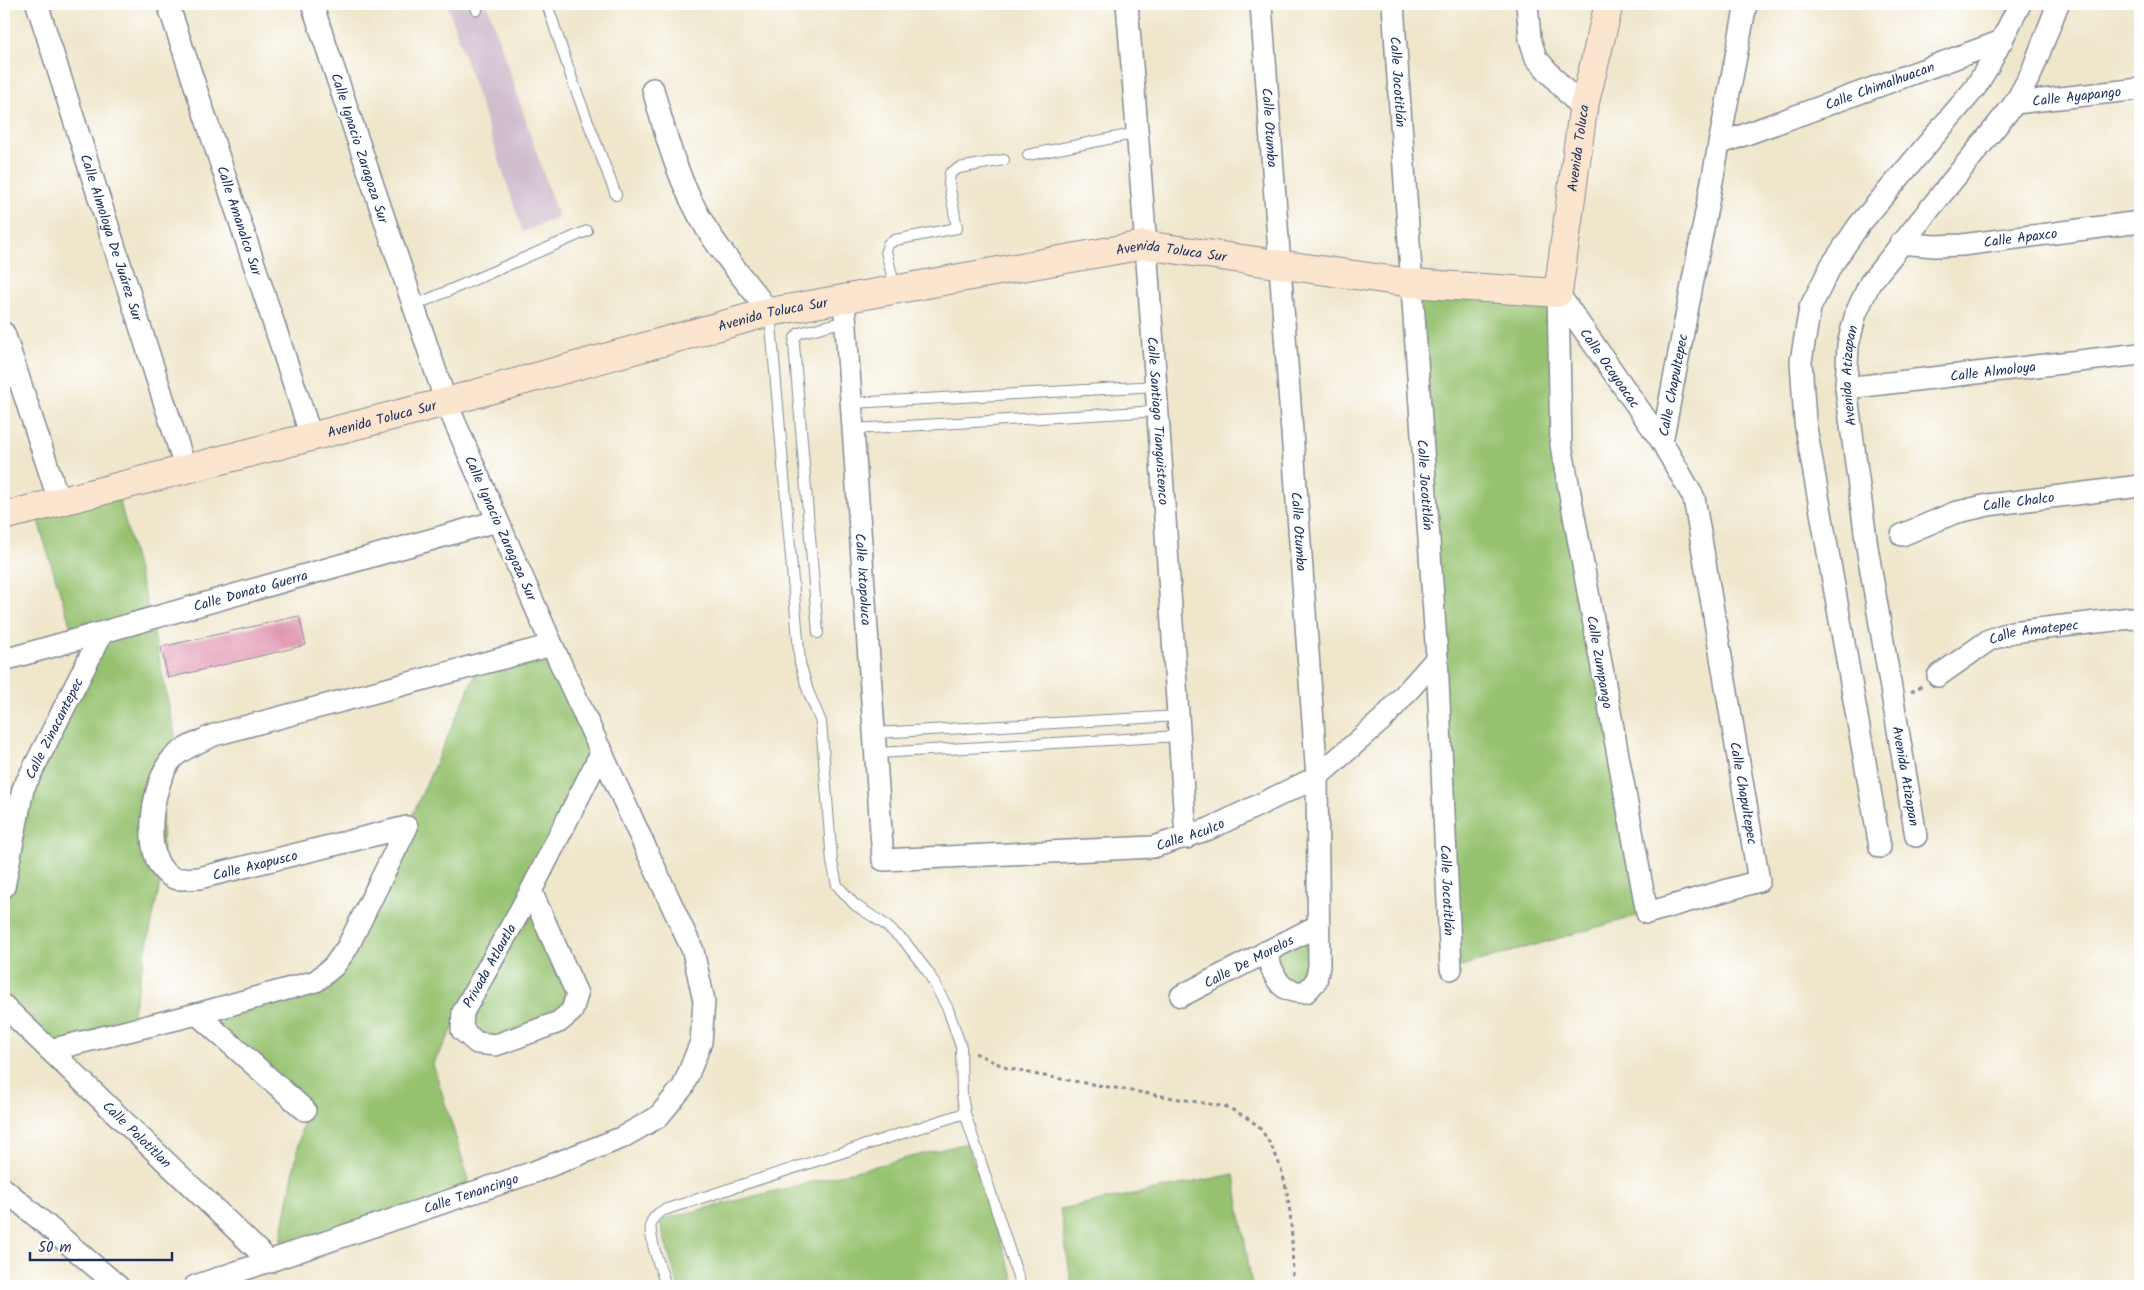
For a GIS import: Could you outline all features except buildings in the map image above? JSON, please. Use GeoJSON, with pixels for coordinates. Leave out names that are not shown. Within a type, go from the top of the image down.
{"type":"FeatureCollection","features":[{"type":"Feature","properties":{"kind":"street","name":"Calle Almoloya De Juárez Sur"},"geometry":{"type":"LineString","coordinates":[[37,4],[186,470]]}},
{"type":"Feature","properties":{"kind":"street","name":"Calle Amanalco Sur"},"geometry":{"type":"LineString","coordinates":[[168,4],[311,436]]}},
{"type":"Feature","properties":{"kind":"street","name":"Calle Ignacio Zaragoza Sur"},"geometry":{"type":"LineString","coordinates":[[312,4],[446,402],[552,645],[693,951],[704,1001],[701,1042]]}},
{"type":"Feature","properties":{"kind":"street","name":"Calle Santiago Tianguistenco"},"geometry":{"type":"LineString","coordinates":[[1127,4],[1138,133],[1144,245],[1159,411],[1186,838]]}},
{"type":"Feature","properties":{"kind":"street","name":"Calle Otumba"},"geometry":{"type":"LineString","coordinates":[[1261,4],[1317,777],[1317,926],[1319,966],[1316,981],[1306,992],[1292,993],[1280,985],[1265,952]]}},
{"type":"Feature","properties":{"kind":"street","name":"Calle Jocotitlán"},"geometry":{"type":"LineString","coordinates":[[1392,4],[1437,658],[1451,969]]}},
{"type":"Feature","properties":{"kind":"street"},"geometry":{"type":"LineString","coordinates":[[1526,4],[1530,39],[1536,58],[1583,110]]}},
{"type":"Feature","properties":{"kind":"street","name":"Avenida Toluca"},"geometry":{"type":"LineString","coordinates":[[1558,293],[1583,110],[1609,4]]}},
{"type":"Feature","properties":{"kind":"street","name":"Calle Chapultepec"},"geometry":{"type":"LineString","coordinates":[[1746,4],[1662,442],[1694,498],[1759,881]]}},
{"type":"Feature","properties":{"kind":"street"},"geometry":{"type":"LineString","coordinates":[[1880,847],[1805,422],[1801,361],[1810,308],[1831,266],[1859,225],[1974,88],[2002,41],[2020,4]]}},
{"type":"Feature","properties":{"kind":"street","name":"Avenida Atizapan"},"geometry":{"type":"LineString","coordinates":[[1916,836],[1867,547],[1846,388],[1848,345],[1856,313],[1870,283],[1900,243],[2015,103],[2031,74],[2058,4]]}},
{"type":"Feature","properties":{"kind":"street","name":"Calle Chimalhuacan"},"geometry":{"type":"LineString","coordinates":[[1719,144],[2002,41]]}},
{"type":"Feature","properties":{"kind":"street","name":"Calle Ayapango"},"geometry":{"type":"LineString","coordinates":[[2015,103],[2140,88]]}},
{"type":"Feature","properties":{"kind":"street"},"geometry":{"type":"LineString","coordinates":[[652,89],[670,150],[688,194],[708,231],[770,312]]}},
{"type":"Feature","properties":{"kind":"street","name":"Calle Apaxco"},"geometry":{"type":"LineString","coordinates":[[1900,243],[1962,245],[2140,222]]}},
{"type":"Feature","properties":{"kind":"street","name":"Avenida Toluca Sur"},"geometry":{"type":"LineString","coordinates":[[4,516],[446,402],[770,312],[845,310],[895,288],[1144,245],[1279,266],[1411,283],[1558,293]]}},
{"type":"Feature","properties":{"kind":"street","name":"Calle Ocoyoacac"},"geometry":{"type":"LineString","coordinates":[[1558,293],[1662,442]]}},
{"type":"Feature","properties":{"kind":"street","name":"Calle Zumpango"},"geometry":{"type":"LineString","coordinates":[[1558,293],[1560,445],[1647,913],[1759,881]]}},
{"type":"Feature","properties":{"kind":"street","name":"Calle Ixtapaluca"},"geometry":{"type":"LineString","coordinates":[[845,310],[883,860]]}},
{"type":"Feature","properties":{"kind":"street"},"geometry":{"type":"LineString","coordinates":[[4,333],[59,501]]}},
{"type":"Feature","properties":{"kind":"street","name":"Calle Almoloya"},"geometry":{"type":"LineString","coordinates":[[1846,388],[2140,354]]}},
{"type":"Feature","properties":{"kind":"street","name":"Calle Chalco"},"geometry":{"type":"LineString","coordinates":[[1902,535],[1954,513],[1988,505],[2140,486]]}},
{"type":"Feature","properties":{"kind":"street","name":"Calle Donato Guerra"},"geometry":{"type":"LineString","coordinates":[[4,660],[497,521]]}},
{"type":"Feature","properties":{"kind":"street","name":"Calle Amatepec"},"geometry":{"type":"LineString","coordinates":[[1938,676],[1989,640],[2012,632],[2131,618],[2140,620]]}},
{"type":"Feature","properties":{"kind":"street","name":"Calle Zinacantepec"},"geometry":{"type":"LineString","coordinates":[[4,887],[13,792],[102,633]]}},
{"type":"Feature","properties":{"kind":"street","name":"Calle Axapusco"},"geometry":{"type":"LineString","coordinates":[[50,1050],[197,1014],[316,981],[334,966],[347,948],[407,827],[199,878],[173,878],[163,870],[157,859],[152,828],[154,802],[161,778],[172,759],[186,749],[214,735],[552,645]]}},
{"type":"Feature","properties":{"kind":"street","name":"Calle Aculco"},"geometry":{"type":"LineString","coordinates":[[883,860],[1153,847],[1186,838],[1317,777],[1383,719],[1437,658]]}},
{"type":"Feature","properties":{"kind":"street","name":"Privada Atlautla"},"geometry":{"type":"LineString","coordinates":[[531,891],[577,994],[572,1011],[559,1022],[496,1045],[476,1043],[462,1030],[463,1012],[531,891],[602,751]]}},
{"type":"Feature","properties":{"kind":"street","name":"Calle De Morelos"},"geometry":{"type":"LineString","coordinates":[[1181,996],[1317,926]]}},
{"type":"Feature","properties":{"kind":"street","name":"Calle Polotitlan"},"geometry":{"type":"LineString","coordinates":[[4,1006],[270,1262]]}},
{"type":"Feature","properties":{"kind":"street"},"geometry":{"type":"LineString","coordinates":[[197,1014],[305,1110]]}},
{"type":"Feature","properties":{"kind":"street","name":"Calle Tenancingo"},"geometry":{"type":"LineString","coordinates":[[195,1286],[534,1172],[621,1138],[658,1117],[683,1087],[701,1042]]}},
{"type":"Feature","properties":{"kind":"street"},"geometry":{"type":"LineString","coordinates":[[4,1189],[118,1286]]}},
{"type":"Feature","properties":{"kind":"lane"},"geometry":{"type":"LineString","coordinates":[[547,4],[574,85],[616,195]]}},
{"type":"Feature","properties":{"kind":"lane"},"geometry":{"type":"LineString","coordinates":[[1028,155],[1138,133]]}},
{"type":"Feature","properties":{"kind":"lane"},"geometry":{"type":"LineString","coordinates":[[895,288],[886,251],[888,244],[895,240],[957,228],[950,173],[959,168],[1004,160]]}},
{"type":"Feature","properties":{"kind":"lane"},"geometry":{"type":"LineString","coordinates":[[413,306],[587,231]]}},
{"type":"Feature","properties":{"kind":"lane"},"geometry":{"type":"LineString","coordinates":[[818,633],[794,345],[795,338],[799,333],[845,310]]}},
{"type":"Feature","properties":{"kind":"lane"},"geometry":{"type":"LineString","coordinates":[[770,312],[800,663],[808,691],[821,722],[832,862],[838,885],[855,905],[883,923],[905,942],[928,972],[948,1008],[961,1047],[962,1096],[965,1112],[1021,1286]]}},
{"type":"Feature","properties":{"kind":"lane"},"geometry":{"type":"LineString","coordinates":[[852,404],[1157,386]]}},
{"type":"Feature","properties":{"kind":"lane"},"geometry":{"type":"LineString","coordinates":[[854,429],[1159,411]]}},
{"type":"Feature","properties":{"kind":"lane"},"geometry":{"type":"LineString","coordinates":[[876,743],[1179,726]]}},
{"type":"Feature","properties":{"kind":"lane"},"geometry":{"type":"LineString","coordinates":[[876,743],[1179,726]]}},
{"type":"Feature","properties":{"kind":"lane"},"geometry":{"type":"LineString","coordinates":[[666,1286],[651,1234],[651,1224],[656,1215],[664,1210],[965,1112]]}},
{"type":"Feature","properties":{"kind":"path"},"geometry":{"type":"LineString","coordinates":[[1893,702],[1938,676]]}},
{"type":"Feature","properties":{"kind":"path"},"geometry":{"type":"LineString","coordinates":[[961,1047],[1007,1068],[1038,1076],[1227,1108],[1247,1117],[1264,1133],[1281,1168],[1289,1200],[1292,1232],[1293,1286]]}},
{"type":"Feature","properties":{"kind":"shaded area"},"geometry":{"type":"Polygon","coordinates":[[[447,4],[487,4],[558,217],[523,232],[447,4]]]}},
{"type":"Feature","properties":{"kind":"green space"},"geometry":{"type":"Polygon","coordinates":[[[1411,283],[1558,293],[1561,445],[1647,913],[1451,969],[1411,283]]]}},
{"type":"Feature","properties":{"kind":"green space"},"geometry":{"type":"Polygon","coordinates":[[[116,487],[151,620],[179,754],[161,778],[163,870],[129,1030],[50,1050],[4,1006],[4,887],[23,789],[102,634],[75,641],[34,508],[116,487]]]}},
{"type":"Feature","properties":{"kind":"green space"},"geometry":{"type":"Polygon","coordinates":[[[552,645],[602,751],[531,891],[572,1011],[477,1043],[462,1013],[433,1064],[473,1193],[276,1265],[305,1110],[197,1014],[316,981],[407,827],[480,664],[552,645]]]}},
{"type":"Feature","properties":{"kind":"green space"},"geometry":{"type":"Polygon","coordinates":[[[1317,926],[1319,966],[1293,993],[1265,952],[1317,926]]]}},
{"type":"Feature","properties":{"kind":"green space"},"geometry":{"type":"Polygon","coordinates":[[[967,1143],[1016,1286],[678,1286],[659,1220],[967,1143]]]}},
{"type":"Feature","properties":{"kind":"green space"},"geometry":{"type":"Polygon","coordinates":[[[1234,1174],[1252,1286],[1072,1286],[1060,1209],[1234,1174]]]}}]}
